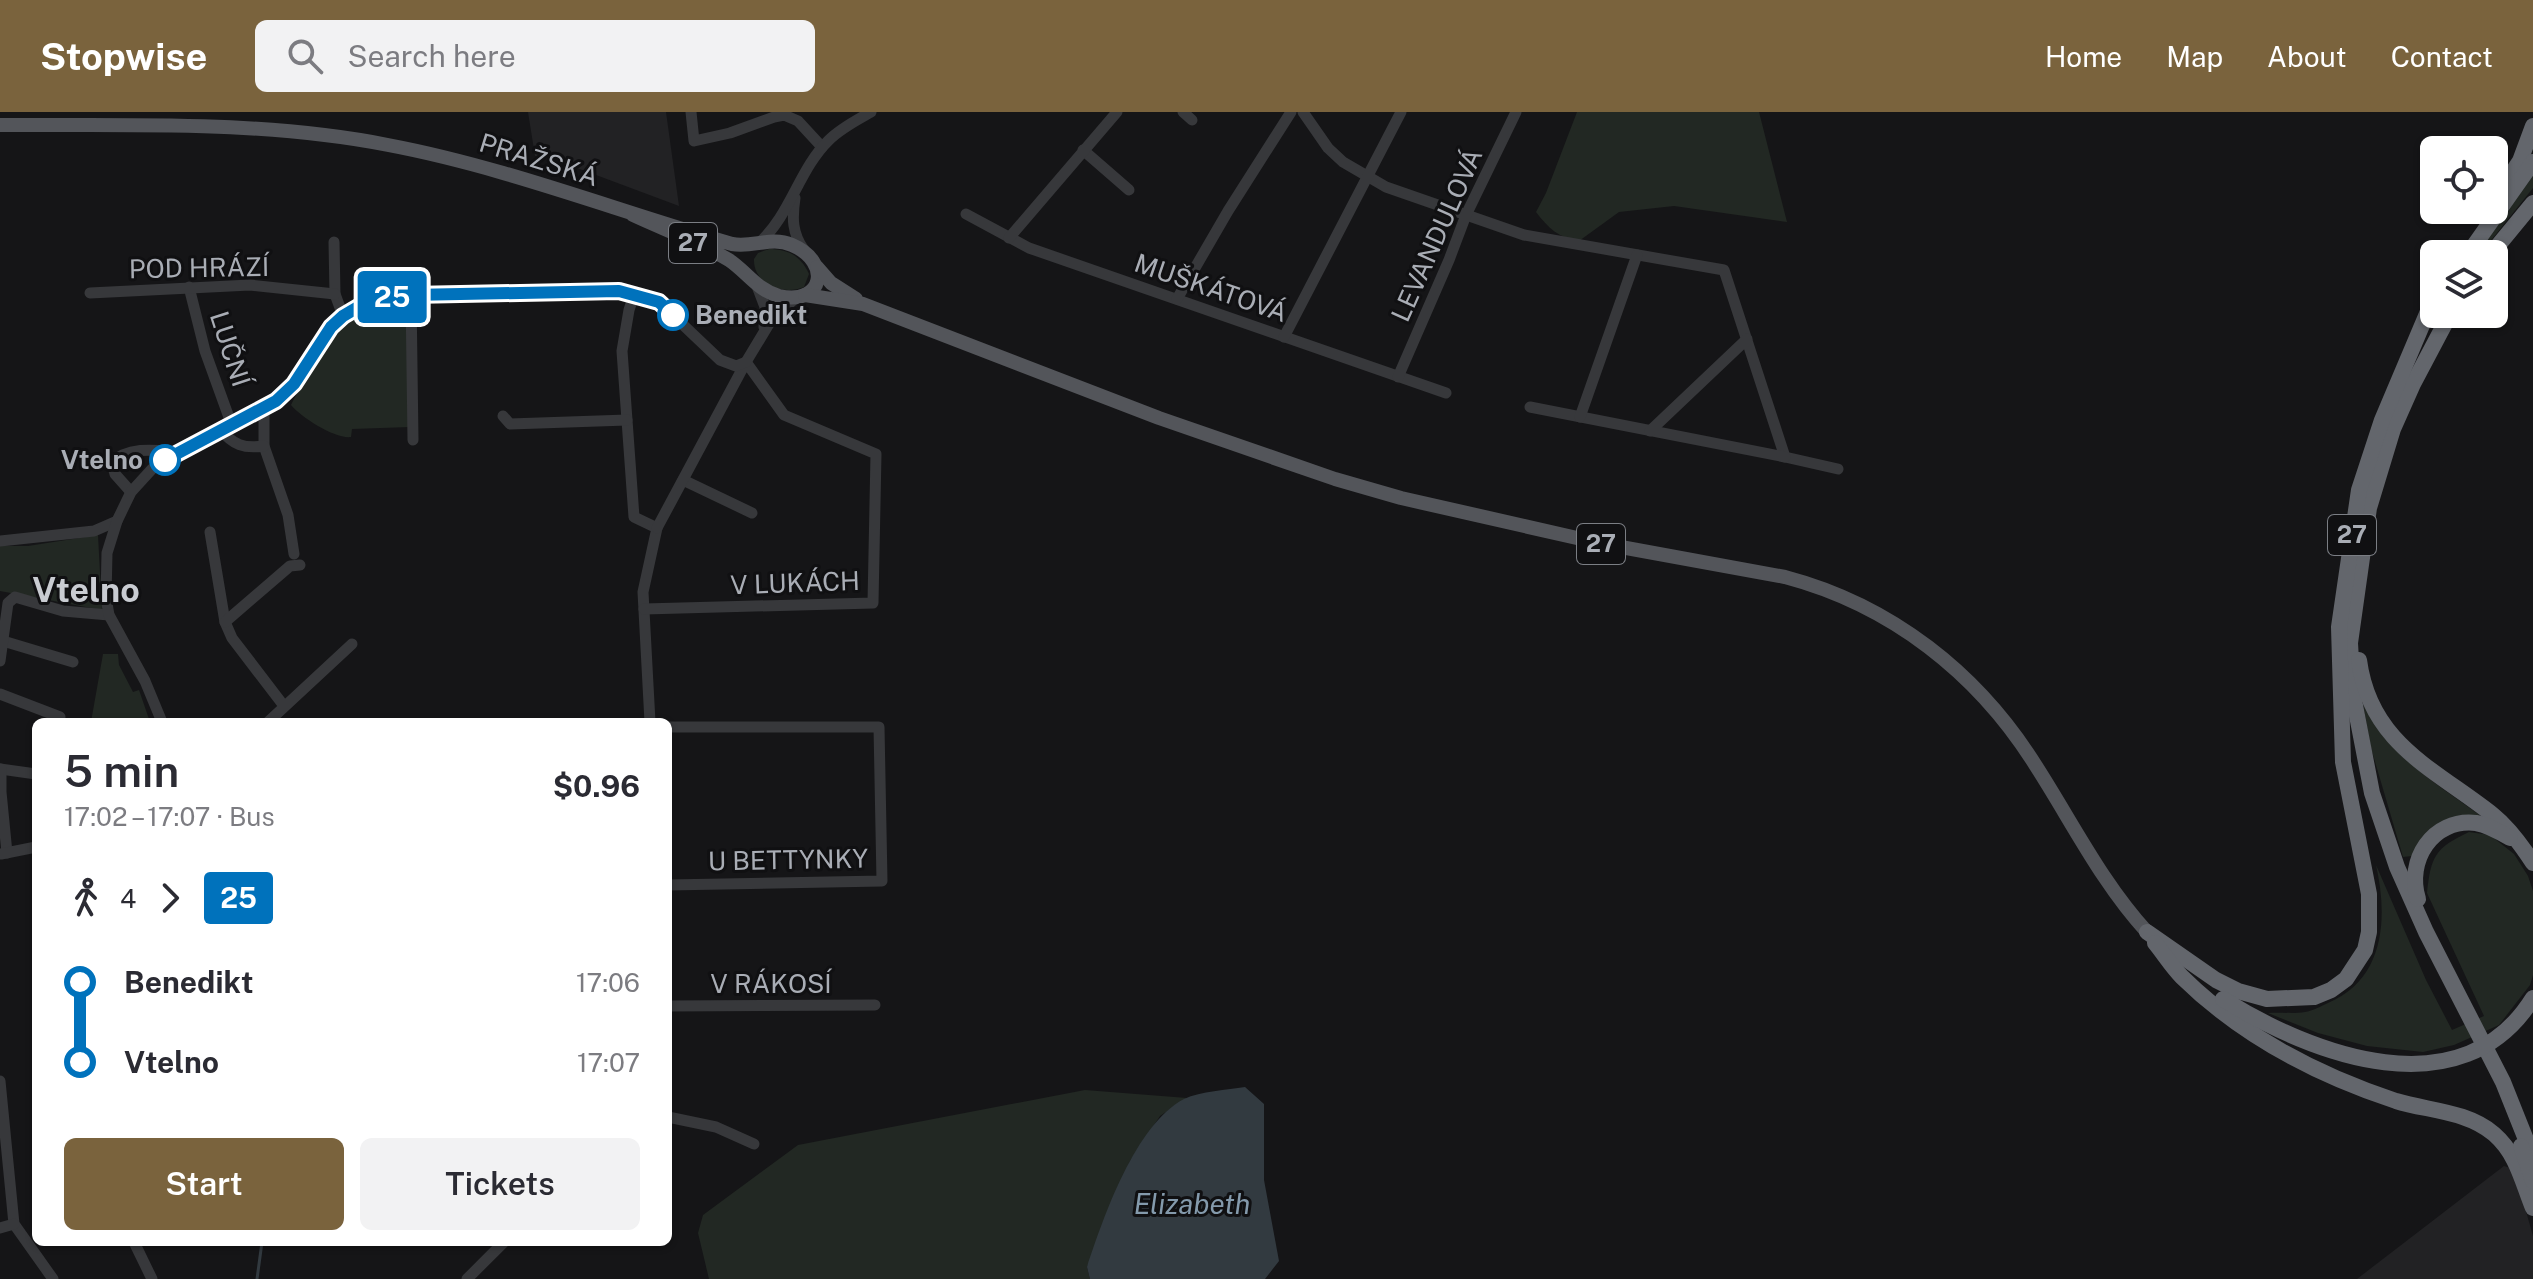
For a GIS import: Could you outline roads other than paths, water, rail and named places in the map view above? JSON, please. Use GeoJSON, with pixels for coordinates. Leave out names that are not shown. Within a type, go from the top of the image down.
{"type":"FeatureCollection","features":[{"type":"Feature","properties":{"kind":"highway"},"geometry":{"type":"LineString","coordinates":[[2508,179],[2520,161],[2533,126]]}},
{"type":"Feature","properties":{"kind":"highway"},"geometry":{"type":"LineString","coordinates":[[2478,240],[2533,162]]}},
{"type":"Feature","properties":{"kind":"highway"},"geometry":{"type":"LineString","coordinates":[[2504,240],[2533,203]]}},
{"type":"Feature","properties":{"kind":"highway"},"geometry":{"type":"LineString","coordinates":[[2508,240],[2533,216]]}},
{"type":"Feature","properties":{"kind":"highway"},"geometry":{"type":"LineString","coordinates":[[2400,375],[2420,328]]}},
{"type":"Feature","properties":{"kind":"highway","name":"27"},"geometry":{"type":"LineString","coordinates":[[2342,701],[2339,627],[2359,490],[2400,375],[2425,328]]}},
{"type":"Feature","properties":{"kind":"highway","name":"27"},"geometry":{"type":"LineString","coordinates":[[2355,599],[2369,508],[2393,429],[2443,328]]}},
{"type":"Feature","properties":{"kind":"highway"},"geometry":{"type":"LineString","coordinates":[[2355,599],[2360,671],[2377,716],[2429,771],[2507,828],[2533,863]]}},
{"type":"Feature","properties":{"kind":"highway"},"geometry":{"type":"LineString","coordinates":[[2355,599],[2350,643],[2353,695],[2375,806],[2411,901],[2533,1157]]}},
{"type":"Feature","properties":{"kind":"highway"},"geometry":{"type":"LineString","coordinates":[[2147,932],[2216,980],[2259,997],[2314,997],[2346,979],[2365,950],[2370,913],[2366,872],[2343,762],[2342,701]]}},
{"type":"Feature","properties":{"kind":"highway"},"geometry":{"type":"LineString","coordinates":[[2342,701],[2362,794],[2388,865],[2408,914],[2463,1010]]}},
{"type":"Feature","properties":{"kind":"highway"},"geometry":{"type":"LineString","coordinates":[[2463,1010],[2456,977],[2417,895],[2414,880],[2416,864],[2423,848],[2433,837],[2447,827],[2460,823],[2484,825],[2519,843]]}},
{"type":"Feature","properties":{"kind":"highway"},"geometry":{"type":"LineString","coordinates":[[2147,932],[2203,985],[2254,1018],[2319,1047],[2377,1061],[2421,1064],[2448,1060],[2471,1052],[2510,1027],[2533,998]]}},
{"type":"Feature","properties":{"kind":"highway"},"geometry":{"type":"LineString","coordinates":[[2147,932],[2180,975],[2213,1004],[2272,1046],[2364,1090],[2477,1122],[2494,1134],[2519,1168],[2533,1208]]}},
{"type":"Feature","properties":{"kind":"highway"},"geometry":{"type":"LineString","coordinates":[[2499,1084],[2533,1181]]}},
{"type":"Feature","properties":{"kind":"main road","name":"PRAŽSKÁ"},"geometry":{"type":"LineString","coordinates":[[0,125],[226,128],[312,134],[387,145],[534,180],[633,215],[732,244],[745,247],[783,242],[797,248],[831,283],[863,304]]}},
{"type":"Feature","properties":{"kind":"main road","name":"PRAŽSKÁ"},"geometry":{"type":"LineString","coordinates":[[633,215],[719,255],[779,296],[863,304]]}},
{"type":"Feature","properties":{"kind":"main road","name":"27"},"geometry":{"type":"LineString","coordinates":[[752,280],[745,269],[744,258],[756,244]]}},
{"type":"Feature","properties":{"kind":"main road"},"geometry":{"type":"LineString","coordinates":[[801,296],[817,284],[819,275],[812,261]]}},
{"type":"Feature","properties":{"kind":"main road","name":"27"},"geometry":{"type":"LineString","coordinates":[[863,304],[1159,418],[1349,483],[1466,515],[1785,577],[1847,598],[1909,631],[1969,680],[2023,744],[2110,887],[2147,932]]}},
{"type":"Feature","properties":{"kind":"street"},"geometry":{"type":"LineString","coordinates":[[691,112],[694,141],[788,114],[822,147]]}},
{"type":"Feature","properties":{"kind":"street"},"geometry":{"type":"LineString","coordinates":[[756,244],[775,226],[822,147],[839,131],[871,112]]}},
{"type":"Feature","properties":{"kind":"street"},"geometry":{"type":"LineString","coordinates":[[1009,238],[1117,112]]}},
{"type":"Feature","properties":{"kind":"street"},"geometry":{"type":"LineString","coordinates":[[1177,299],[1291,112]]}},
{"type":"Feature","properties":{"kind":"street"},"geometry":{"type":"LineString","coordinates":[[1303,112],[1328,148],[1343,162],[1386,187],[1524,235],[1724,270],[1785,457]]}},
{"type":"Feature","properties":{"kind":"street"},"geometry":{"type":"LineString","coordinates":[[1284,337],[1401,112]]}},
{"type":"Feature","properties":{"kind":"street","name":"LEVANDULOVÁ"},"geometry":{"type":"LineString","coordinates":[[1398,377],[1466,215],[1516,112]]}},
{"type":"Feature","properties":{"kind":"street"},"geometry":{"type":"LineString","coordinates":[[1083,150],[1129,190]]}},
{"type":"Feature","properties":{"kind":"street"},"geometry":{"type":"LineString","coordinates":[[796,193],[795,235],[812,261]]}},
{"type":"Feature","properties":{"kind":"street","name":"MUŠKÁTOVÁ"},"geometry":{"type":"LineString","coordinates":[[966,214],[1029,248],[1446,393]]}},
{"type":"Feature","properties":{"kind":"street"},"geometry":{"type":"LineString","coordinates":[[334,242],[335,294],[343,316]]}},
{"type":"Feature","properties":{"kind":"street"},"geometry":{"type":"LineString","coordinates":[[1580,417],[1637,255]]}},
{"type":"Feature","properties":{"kind":"street"},"geometry":{"type":"LineString","coordinates":[[752,280],[765,307],[763,332]]}},
{"type":"Feature","properties":{"kind":"street","name":"POD HRÁZÍ"},"geometry":{"type":"LineString","coordinates":[[90,293],[250,285],[335,294]]}},
{"type":"Feature","properties":{"kind":"street","name":"LUČNÍ"},"geometry":{"type":"LineString","coordinates":[[189,287],[226,426]]}},
{"type":"Feature","properties":{"kind":"street"},"geometry":{"type":"LineString","coordinates":[[160,718],[145,681],[109,615],[106,598],[107,553],[117,521],[131,492],[152,469],[177,452],[276,401],[294,384],[322,338],[343,316],[365,303],[411,295],[619,291],[659,302],[720,360],[736,366],[746,362]]}},
{"type":"Feature","properties":{"kind":"street"},"geometry":{"type":"LineString","coordinates":[[411,295],[413,440]]}},
{"type":"Feature","properties":{"kind":"street"},"geometry":{"type":"LineString","coordinates":[[634,295],[622,351],[634,517],[657,528]]}},
{"type":"Feature","properties":{"kind":"street"},"geometry":{"type":"LineString","coordinates":[[650,718],[643,592],[657,528],[763,332],[777,313],[801,296]]}},
{"type":"Feature","properties":{"kind":"street"},"geometry":{"type":"LineString","coordinates":[[1650,431],[1747,339]]}},
{"type":"Feature","properties":{"kind":"street","name":"V LUKÁCH"},"geometry":{"type":"LineString","coordinates":[[644,609],[873,603],[876,454],[784,415],[746,362]]}},
{"type":"Feature","properties":{"kind":"street"},"geometry":{"type":"LineString","coordinates":[[264,407],[264,446],[288,515],[294,554]]}},
{"type":"Feature","properties":{"kind":"street"},"geometry":{"type":"LineString","coordinates":[[1530,407],[1838,469]]}},
{"type":"Feature","properties":{"kind":"street"},"geometry":{"type":"LineString","coordinates":[[503,416],[510,424],[627,420]]}},
{"type":"Feature","properties":{"kind":"street"},"geometry":{"type":"LineString","coordinates":[[226,426],[230,440],[244,447],[264,446]]}},
{"type":"Feature","properties":{"kind":"street"},"geometry":{"type":"LineString","coordinates":[[131,492],[115,474],[112,463],[115,459],[124,453],[154,450],[177,452]]}},
{"type":"Feature","properties":{"kind":"street"},"geometry":{"type":"LineString","coordinates":[[683,480],[752,513]]}},
{"type":"Feature","properties":{"kind":"street"},"geometry":{"type":"LineString","coordinates":[[0,541],[94,531],[117,521]]}},
{"type":"Feature","properties":{"kind":"street"},"geometry":{"type":"LineString","coordinates":[[210,532],[225,622],[232,638],[284,706]]}},
{"type":"Feature","properties":{"kind":"street"},"geometry":{"type":"LineString","coordinates":[[225,622],[290,566],[300,565]]}},
{"type":"Feature","properties":{"kind":"street"},"geometry":{"type":"LineString","coordinates":[[0,661],[8,603],[15,597],[63,611],[109,615]]}},
{"type":"Feature","properties":{"kind":"street"},"geometry":{"type":"LineString","coordinates":[[3,641],[73,662]]}},
{"type":"Feature","properties":{"kind":"street"},"geometry":{"type":"LineString","coordinates":[[272,718],[352,644]]}},
{"type":"Feature","properties":{"kind":"street"},"geometry":{"type":"LineString","coordinates":[[0,694],[60,717]]}},
{"type":"Feature","properties":{"kind":"street","name":"U BETTYNKY"},"geometry":{"type":"LineString","coordinates":[[672,727],[879,727],[882,881],[672,885]]}},
{"type":"Feature","properties":{"kind":"street"},"geometry":{"type":"LineString","coordinates":[[32,773],[1,769],[4,854],[32,848]]}},
{"type":"Feature","properties":{"kind":"street","name":"V RÁKOSÍ"},"geometry":{"type":"LineString","coordinates":[[672,1006],[875,1005]]}},
{"type":"Feature","properties":{"kind":"street"},"geometry":{"type":"LineString","coordinates":[[0,1081],[14,1224],[53,1279]]}},
{"type":"Feature","properties":{"kind":"street"},"geometry":{"type":"LineString","coordinates":[[672,1118],[716,1127],[754,1144]]}},
{"type":"Feature","properties":{"kind":"street"},"geometry":{"type":"LineString","coordinates":[[0,1228],[14,1224]]}},
{"type":"Feature","properties":{"kind":"street"},"geometry":{"type":"LineString","coordinates":[[136,1246],[152,1279]]}},
{"type":"Feature","properties":{"kind":"street"},"geometry":{"type":"LineString","coordinates":[[467,1279],[500,1246]]}},
{"type":"Feature","properties":{"kind":"water","name":"Elizabeth"},"geometry":{"type":"Polygon","coordinates":[[[1245,1087],[1264,1104],[1264,1180],[1279,1261],[1265,1279],[1090,1279],[1087,1267],[1112,1198],[1136,1150],[1151,1129],[1166,1112],[1184,1099],[1206,1092],[1245,1087]]]}},
{"type":"Feature","properties":{"kind":"waterway"},"geometry":{"type":"LineString","coordinates":[[257,1279],[261,1246]]}},
{"type":"Feature","properties":{"kind":"place","name":"Benedikt"},"geometry":{"type":"Point","coordinates":[673,315]}},
{"type":"Feature","properties":{"kind":"place","name":"Vtelno"},"geometry":{"type":"Point","coordinates":[165,460]}},
{"type":"Feature","properties":{"kind":"district","name":"Vtelno"},"geometry":{"type":"Point","coordinates":[86,590]}}]}
